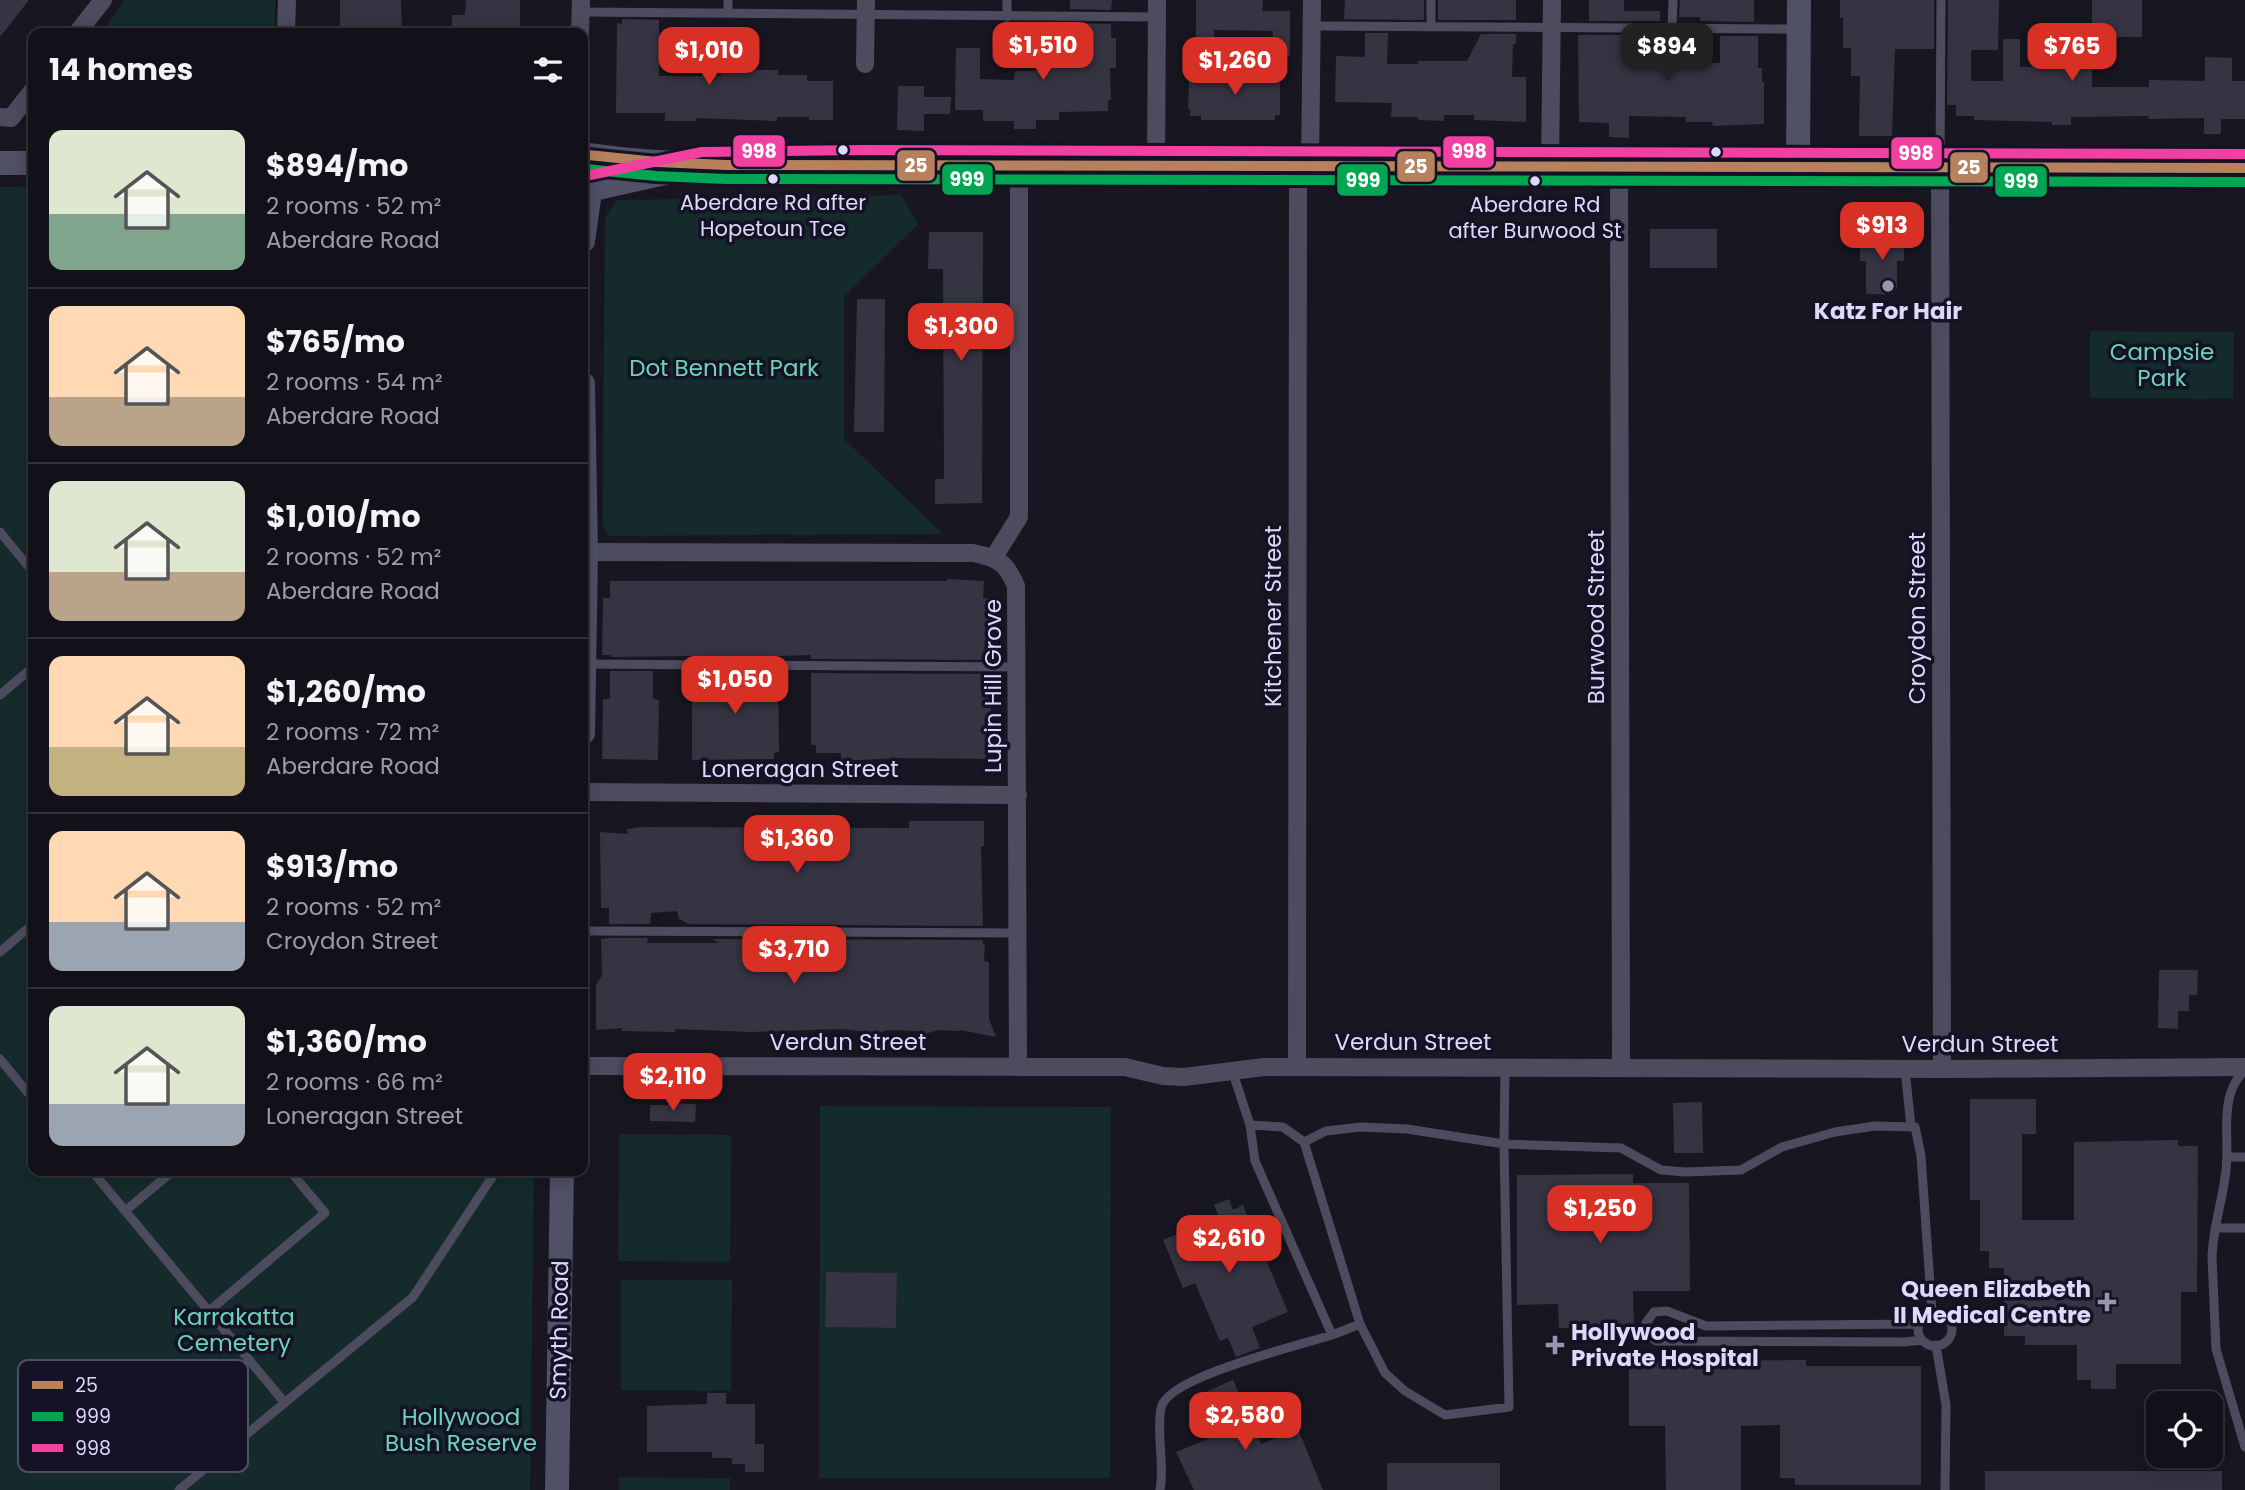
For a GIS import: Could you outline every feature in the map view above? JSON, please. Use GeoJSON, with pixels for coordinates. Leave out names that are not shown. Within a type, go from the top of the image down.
{"type":"FeatureCollection","features":[{"type":"Feature","properties":{"kind":"main road"},"geometry":{"type":"LineString","coordinates":[[1798,167],[1799,0]]}},
{"type":"Feature","properties":{"kind":"main road"},"geometry":{"type":"LineString","coordinates":[[588,154],[630,161],[704,166],[1304,165],[2245,169]]}},
{"type":"Feature","properties":{"kind":"main road"},"geometry":{"type":"LineString","coordinates":[[588,157],[596,167],[596,182],[588,193]]}},
{"type":"Feature","properties":{"kind":"main road"},"geometry":{"type":"LineString","coordinates":[[0,163],[28,163]]}},
{"type":"Feature","properties":{"kind":"main road"},"geometry":{"type":"LineString","coordinates":[[588,193],[704,166]]}},
{"type":"Feature","properties":{"kind":"main road","name":"Smyth Road"},"geometry":{"type":"LineString","coordinates":[[557,1490],[562,1176]]}},
{"type":"Feature","properties":{"kind":"street"},"geometry":{"type":"LineString","coordinates":[[81,28],[103,0]]}},
{"type":"Feature","properties":{"kind":"street"},"geometry":{"type":"LineString","coordinates":[[286,0],[286,28]]}},
{"type":"Feature","properties":{"kind":"street","name":"Kitchener Street"},"geometry":{"type":"LineString","coordinates":[[1297,1067],[1304,165],[1312,0]]}},
{"type":"Feature","properties":{"kind":"street"},"geometry":{"type":"LineString","coordinates":[[1550,166],[1552,0]]}},
{"type":"Feature","properties":{"kind":"street"},"geometry":{"type":"LineString","coordinates":[[580,28],[581,6]]}},
{"type":"Feature","properties":{"kind":"street"},"geometry":{"type":"LineString","coordinates":[[865,7],[865,64]]}},
{"type":"Feature","properties":{"kind":"street"},"geometry":{"type":"LineString","coordinates":[[1156,165],[1157,9]]}},
{"type":"Feature","properties":{"kind":"street"},"geometry":{"type":"LineString","coordinates":[[0,117],[11,118],[28,96]]}},
{"type":"Feature","properties":{"kind":"street"},"geometry":{"type":"LineString","coordinates":[[588,552],[973,552],[994,557],[1019,517],[1019,165]]}},
{"type":"Feature","properties":{"kind":"street","name":"Burwood Street"},"geometry":{"type":"LineString","coordinates":[[1619,166],[1621,1068]]}},
{"type":"Feature","properties":{"kind":"street","name":"Croydon Street"},"geometry":{"type":"LineString","coordinates":[[1940,167],[1942,1069]]}},
{"type":"Feature","properties":{"kind":"street","name":"Lupin Hill Grove"},"geometry":{"type":"LineString","coordinates":[[994,557],[1009,569],[1017,586],[1018,1067]]}},
{"type":"Feature","properties":{"kind":"street","name":"Loneragan Street"},"geometry":{"type":"LineString","coordinates":[[588,792],[1018,795]]}},
{"type":"Feature","properties":{"kind":"street","name":"Verdun Street"},"geometry":{"type":"LineString","coordinates":[[588,1066],[1125,1067],[1163,1076],[1184,1077],[1264,1067],[2245,1068]]}},
{"type":"Feature","properties":{"kind":"lane"},"geometry":{"type":"LineString","coordinates":[[728,0],[728,13]]}},
{"type":"Feature","properties":{"kind":"lane"},"geometry":{"type":"LineString","coordinates":[[1007,0],[1007,17]]}},
{"type":"Feature","properties":{"kind":"lane"},"geometry":{"type":"LineString","coordinates":[[1431,0],[1431,27]]}},
{"type":"Feature","properties":{"kind":"lane"},"geometry":{"type":"LineString","coordinates":[[1672,28],[1673,0]]}},
{"type":"Feature","properties":{"kind":"lane"},"geometry":{"type":"LineString","coordinates":[[1940,167],[1941,0]]}},
{"type":"Feature","properties":{"kind":"lane"},"geometry":{"type":"LineString","coordinates":[[581,6],[728,13],[865,7],[1007,17],[1157,9]]}},
{"type":"Feature","properties":{"kind":"lane"},"geometry":{"type":"LineString","coordinates":[[1312,26],[1799,29]]}},
{"type":"Feature","properties":{"kind":"lane"},"geometry":{"type":"LineString","coordinates":[[0,532],[28,566]]}},
{"type":"Feature","properties":{"kind":"lane"},"geometry":{"type":"LineString","coordinates":[[588,664],[1018,667]]}},
{"type":"Feature","properties":{"kind":"lane"},"geometry":{"type":"LineString","coordinates":[[0,695],[28,671]]}},
{"type":"Feature","properties":{"kind":"lane"},"geometry":{"type":"LineString","coordinates":[[0,952],[28,928]]}},
{"type":"Feature","properties":{"kind":"lane"},"geometry":{"type":"LineString","coordinates":[[588,931],[1018,933]]}},
{"type":"Feature","properties":{"kind":"lane"},"geometry":{"type":"LineString","coordinates":[[0,1059],[28,1093]]}},
{"type":"Feature","properties":{"kind":"lane"},"geometry":{"type":"LineString","coordinates":[[1250,1125],[1283,1127],[1304,1142],[1360,1324],[1385,1373],[1405,1391],[1445,1415],[1509,1407],[1505,1066]]}},
{"type":"Feature","properties":{"kind":"lane"},"geometry":{"type":"LineString","coordinates":[[2245,1068],[2230,1095],[2227,1157],[2212,1257],[2216,1349],[2245,1447]]}},
{"type":"Feature","properties":{"kind":"lane"},"geometry":{"type":"LineString","coordinates":[[1905,1069],[1911,1127]]}},
{"type":"Feature","properties":{"kind":"lane"},"geometry":{"type":"LineString","coordinates":[[1232,1070],[1250,1125],[1255,1161],[1332,1335]]}},
{"type":"Feature","properties":{"kind":"lane"},"geometry":{"type":"LineString","coordinates":[[1304,1142],[1326,1130],[1361,1127],[1408,1129],[1504,1144],[1621,1148],[1661,1170],[1698,1172],[1741,1170],[1782,1147],[1835,1132],[1875,1126],[1915,1127],[1921,1156],[1932,1312]]}},
{"type":"Feature","properties":{"kind":"lane"},"geometry":{"type":"LineString","coordinates":[[2227,1157],[2245,1157]]}},
{"type":"Feature","properties":{"kind":"lane"},"geometry":{"type":"LineString","coordinates":[[96,1176],[285,1403]]}},
{"type":"Feature","properties":{"kind":"lane"},"geometry":{"type":"LineString","coordinates":[[125,1211],[167,1176]]}},
{"type":"Feature","properties":{"kind":"lane"},"geometry":{"type":"LineString","coordinates":[[209,1311],[325,1213],[294,1176]]}},
{"type":"Feature","properties":{"kind":"lane"},"geometry":{"type":"LineString","coordinates":[[248,1433],[413,1297],[493,1176]]}},
{"type":"Feature","properties":{"kind":"lane"},"geometry":{"type":"LineString","coordinates":[[2215,1228],[2245,1228]]}},
{"type":"Feature","properties":{"kind":"lane"},"geometry":{"type":"LineString","coordinates":[[1919,1324],[1706,1326],[1667,1311],[1654,1312],[1646,1323],[1648,1335],[1656,1341],[1922,1340]]}},
{"type":"Feature","properties":{"kind":"lane"},"geometry":{"type":"LineString","coordinates":[[1932,1312],[1942,1314],[1947,1317],[1951,1327],[1949,1337],[1946,1341],[1931,1345],[1919,1335],[1919,1324],[1921,1319],[1932,1312]]}},
{"type":"Feature","properties":{"kind":"lane"},"geometry":{"type":"LineString","coordinates":[[1160,1490],[1161,1406],[1172,1392],[1226,1367],[1360,1324]]}},
{"type":"Feature","properties":{"kind":"lane"},"geometry":{"type":"LineString","coordinates":[[1936,1345],[1946,1405],[1945,1490]]}},
{"type":"Feature","properties":{"kind":"lane"},"geometry":{"type":"LineString","coordinates":[[179,1490],[201,1472]]}},
{"type":"Feature","properties":{"kind":"green space"},"geometry":{"type":"Polygon","coordinates":[[[125,0],[275,0],[275,28],[105,28],[125,0]]]}},
{"type":"Feature","properties":{"kind":"green space","name":"Karrakatta Cemetery"},"geometry":{"type":"Polygon","coordinates":[[[0,187],[28,187],[28,1176],[534,1176],[530,1490],[0,1490],[0,187]]]}},
{"type":"Feature","properties":{"kind":"green space","name":"Dot Bennett Park"},"geometry":{"type":"Polygon","coordinates":[[[901,195],[918,224],[844,297],[844,439],[943,534],[608,536],[602,524],[605,217],[618,200],[901,195]]]}},
{"type":"Feature","properties":{"kind":"green space","name":"Campsie Park"},"geometry":{"type":"Polygon","coordinates":[[[2090,331],[2234,332],[2233,399],[2090,398],[2090,331]]]}},
{"type":"Feature","properties":{"kind":"green space"},"geometry":{"type":"Polygon","coordinates":[[[820,1106],[1111,1107],[1110,1478],[819,1478],[820,1106]],[[826,1272],[825,1327],[896,1328],[897,1273],[826,1272]]]}},
{"type":"Feature","properties":{"kind":"green space"},"geometry":{"type":"Polygon","coordinates":[[[619,1134],[731,1135],[730,1262],[618,1261],[619,1134]]]}},
{"type":"Feature","properties":{"kind":"green space"},"geometry":{"type":"Polygon","coordinates":[[[621,1280],[732,1280],[731,1391],[621,1390],[621,1280]]]}},
{"type":"Feature","properties":{"kind":"green space"},"geometry":{"type":"Polygon","coordinates":[[[619,1477],[730,1478],[730,1490],[619,1490],[619,1477]]]}},
{"type":"Feature","properties":{"kind":"building"},"geometry":{"type":"Polygon","coordinates":[[[0,0],[29,0],[0,37],[0,0]]]}},
{"type":"Feature","properties":{"kind":"building"},"geometry":{"type":"Polygon","coordinates":[[[340,0],[401,0],[402,28],[340,28],[340,0]]]}},
{"type":"Feature","properties":{"kind":"building"},"geometry":{"type":"Polygon","coordinates":[[[466,0],[520,0],[520,28],[452,28],[452,15],[465,15],[466,0]]]}},
{"type":"Feature","properties":{"kind":"building"},"geometry":{"type":"Polygon","coordinates":[[[1070,0],[1112,0],[1111,10],[1070,9],[1070,0]]]}},
{"type":"Feature","properties":{"kind":"building"},"geometry":{"type":"Polygon","coordinates":[[[1196,0],[1263,0],[1262,11],[1290,11],[1290,56],[1272,56],[1273,31],[1214,30],[1214,45],[1196,45],[1196,0]]]}},
{"type":"Feature","properties":{"kind":"building"},"geometry":{"type":"Polygon","coordinates":[[[1345,0],[1424,0],[1424,20],[1344,19],[1345,0]]]}},
{"type":"Feature","properties":{"kind":"building"},"geometry":{"type":"Polygon","coordinates":[[[1438,0],[1516,0],[1516,20],[1438,20],[1438,0]]]}},
{"type":"Feature","properties":{"kind":"building"},"geometry":{"type":"Polygon","coordinates":[[[1589,0],[1624,0],[1624,11],[1660,11],[1660,21],[1589,21],[1589,0]]]}},
{"type":"Feature","properties":{"kind":"building"},"geometry":{"type":"Polygon","coordinates":[[[1680,0],[1754,0],[1754,22],[1700,21],[1700,17],[1679,17],[1680,0]]]}},
{"type":"Feature","properties":{"kind":"building"},"geometry":{"type":"Polygon","coordinates":[[[1840,0],[1934,0],[1934,49],[1895,49],[1892,136],[1859,136],[1860,76],[1851,76],[1851,48],[1843,48],[1840,0]]]}},
{"type":"Feature","properties":{"kind":"building"},"geometry":{"type":"Polygon","coordinates":[[[1948,0],[1999,0],[1998,50],[1971,50],[1971,81],[2003,81],[2003,39],[2020,39],[2020,67],[2092,67],[2092,87],[2149,87],[2149,80],[2205,81],[2205,57],[2232,58],[2232,81],[2245,81],[2245,119],[2221,119],[2221,134],[2204,134],[2204,118],[2071,117],[2071,125],[2052,125],[2052,122],[1974,120],[1974,116],[1956,116],[1956,105],[1947,105],[1948,0]]]}},
{"type":"Feature","properties":{"kind":"building"},"geometry":{"type":"Polygon","coordinates":[[[2092,0],[2142,0],[2142,37],[2115,37],[2115,55],[2092,55],[2092,0]]]}},
{"type":"Feature","properties":{"kind":"building"},"geometry":{"type":"Polygon","coordinates":[[[622,19],[659,20],[659,76],[721,76],[721,70],[778,70],[778,75],[807,75],[807,81],[833,81],[833,120],[777,117],[777,121],[696,118],[696,121],[665,121],[665,113],[616,113],[617,23],[622,24],[622,19]]]}},
{"type":"Feature","properties":{"kind":"building"},"geometry":{"type":"Polygon","coordinates":[[[1070,23],[1111,24],[1111,38],[1116,38],[1116,68],[1110,68],[1111,100],[1108,100],[1108,111],[1059,112],[1059,120],[1036,120],[1036,129],[1014,129],[1014,121],[983,121],[983,110],[955,110],[956,48],[980,48],[980,79],[1014,80],[1015,71],[1041,71],[1041,59],[1070,60],[1070,23]]]}},
{"type":"Feature","properties":{"kind":"building"},"geometry":{"type":"Polygon","coordinates":[[[1365,33],[1388,33],[1387,64],[1467,61],[1481,34],[1516,34],[1512,77],[1526,77],[1526,122],[1474,120],[1474,115],[1444,115],[1444,121],[1418,120],[1418,117],[1391,117],[1392,103],[1335,102],[1336,56],[1365,57],[1365,33]]]}},
{"type":"Feature","properties":{"kind":"building"},"geometry":{"type":"Polygon","coordinates":[[[1578,35],[1660,35],[1660,49],[1684,50],[1683,62],[1720,63],[1720,36],[1758,36],[1758,68],[1762,68],[1764,82],[1764,124],[1712,126],[1713,122],[1686,122],[1686,117],[1629,116],[1629,138],[1609,137],[1609,123],[1579,122],[1578,35]]]}},
{"type":"Feature","properties":{"kind":"building"},"geometry":{"type":"Polygon","coordinates":[[[1260,71],[1280,71],[1280,115],[1275,115],[1275,120],[1201,120],[1201,116],[1190,116],[1189,75],[1260,78],[1260,71]]]}},
{"type":"Feature","properties":{"kind":"building"},"geometry":{"type":"Polygon","coordinates":[[[898,86],[924,86],[924,97],[951,97],[950,114],[924,114],[924,131],[897,130],[898,86]]]}},
{"type":"Feature","properties":{"kind":"building"},"geometry":{"type":"Polygon","coordinates":[[[1650,229],[1717,229],[1717,268],[1650,268],[1650,229]]]}},
{"type":"Feature","properties":{"kind":"building"},"geometry":{"type":"Polygon","coordinates":[[[929,232],[983,232],[982,503],[935,504],[935,479],[944,479],[943,269],[928,269],[929,232]]]}},
{"type":"Feature","properties":{"kind":"building"},"geometry":{"type":"Polygon","coordinates":[[[1860,235],[1898,235],[1904,240],[1904,261],[1897,261],[1897,288],[1892,294],[1866,294],[1866,261],[1860,261],[1860,235]]]}},
{"type":"Feature","properties":{"kind":"building"},"geometry":{"type":"Polygon","coordinates":[[[857,299],[885,299],[884,432],[854,432],[857,299]]]}},
{"type":"Feature","properties":{"kind":"building"},"geometry":{"type":"Polygon","coordinates":[[[610,581],[984,581],[983,598],[990,598],[990,660],[811,659],[810,655],[778,658],[692,658],[693,656],[602,655],[603,598],[610,598],[610,581]]]}},
{"type":"Feature","properties":{"kind":"building"},"geometry":{"type":"Polygon","coordinates":[[[610,671],[653,671],[653,699],[659,700],[658,760],[602,759],[603,699],[610,699],[610,671]]]}},
{"type":"Feature","properties":{"kind":"building"},"geometry":{"type":"Polygon","coordinates":[[[692,672],[778,672],[779,752],[774,753],[774,759],[692,760],[692,672]]]}},
{"type":"Feature","properties":{"kind":"building"},"geometry":{"type":"Polygon","coordinates":[[[811,673],[990,674],[992,759],[897,758],[841,761],[841,753],[816,753],[816,745],[811,745],[811,673]]]}},
{"type":"Feature","properties":{"kind":"building"},"geometry":{"type":"Polygon","coordinates":[[[909,821],[984,821],[984,846],[981,846],[983,926],[689,924],[679,919],[677,911],[651,913],[650,924],[609,924],[609,908],[601,908],[600,832],[628,834],[627,829],[640,827],[909,828],[909,821]]]}},
{"type":"Feature","properties":{"kind":"building"},"geometry":{"type":"Polygon","coordinates":[[[648,938],[647,943],[719,943],[712,939],[983,940],[984,961],[989,962],[989,1019],[996,1037],[961,1030],[938,1030],[925,1034],[916,1031],[888,1030],[878,1033],[841,1029],[751,1032],[675,1029],[675,1032],[622,1031],[622,1028],[596,1030],[596,985],[602,975],[601,939],[648,938]]]}},
{"type":"Feature","properties":{"kind":"building"},"geometry":{"type":"Polygon","coordinates":[[[2159,970],[2198,970],[2197,995],[2189,995],[2189,1011],[2178,1011],[2178,1029],[2158,1028],[2159,970]]]}},
{"type":"Feature","properties":{"kind":"building"},"geometry":{"type":"Polygon","coordinates":[[[1970,1099],[2036,1099],[2036,1134],[2022,1134],[2022,1220],[2074,1220],[2074,1142],[2178,1140],[2178,1146],[2198,1146],[2197,1292],[2181,1292],[2181,1364],[2116,1364],[2116,1389],[2091,1389],[2091,1380],[2077,1380],[2077,1345],[2025,1345],[2025,1336],[2004,1336],[2004,1268],[1989,1268],[1989,1251],[1980,1251],[1980,1200],[1970,1200],[1970,1099]]]}},
{"type":"Feature","properties":{"kind":"building"},"geometry":{"type":"Polygon","coordinates":[[[1702,1102],[1703,1153],[1674,1153],[1673,1103],[1702,1102]]]}},
{"type":"Feature","properties":{"kind":"building"},"geometry":{"type":"Polygon","coordinates":[[[696,1104],[695,1122],[650,1121],[650,1105],[696,1104]]]}},
{"type":"Feature","properties":{"kind":"building"},"geometry":{"type":"Polygon","coordinates":[[[1633,1174],[1633,1183],[1689,1183],[1690,1291],[1633,1291],[1634,1328],[1559,1328],[1558,1304],[1517,1305],[1517,1175],[1633,1174]]]}},
{"type":"Feature","properties":{"kind":"building"},"geometry":{"type":"Polygon","coordinates":[[[1229,1199],[1233,1210],[1243,1205],[1288,1312],[1252,1327],[1260,1348],[1236,1357],[1228,1338],[1220,1341],[1195,1283],[1183,1288],[1163,1240],[1219,1217],[1214,1205],[1229,1199]]]}},
{"type":"Feature","properties":{"kind":"building"},"geometry":{"type":"Polygon","coordinates":[[[826,1272],[897,1273],[896,1328],[825,1327],[826,1272]]]}},
{"type":"Feature","properties":{"kind":"building"},"geometry":{"type":"Polygon","coordinates":[[[1806,1360],[1806,1366],[1921,1366],[1921,1485],[1795,1485],[1795,1478],[1780,1478],[1780,1425],[1741,1426],[1741,1490],[1666,1490],[1665,1426],[1629,1426],[1629,1361],[1806,1360]]]}},
{"type":"Feature","properties":{"kind":"building"},"geometry":{"type":"Polygon","coordinates":[[[1233,1380],[1261,1444],[1298,1429],[1323,1490],[1194,1490],[1176,1452],[1213,1437],[1199,1395],[1233,1380]]]}},
{"type":"Feature","properties":{"kind":"building"},"geometry":{"type":"Polygon","coordinates":[[[707,1393],[726,1393],[726,1404],[755,1404],[755,1444],[764,1444],[764,1472],[745,1472],[745,1464],[732,1464],[732,1458],[712,1458],[712,1452],[647,1452],[647,1406],[707,1404],[707,1393]]]}},
{"type":"Feature","properties":{"kind":"building"},"geometry":{"type":"Polygon","coordinates":[[[1387,1463],[1500,1463],[1500,1490],[1387,1490],[1387,1463]]]}},
{"type":"Feature","properties":{"kind":"building"},"geometry":{"type":"Polygon","coordinates":[[[1985,1471],[2222,1471],[2222,1490],[1985,1490],[1985,1471]]]}},
{"type":"Feature","properties":{"kind":"transit line","name":"998"},"geometry":{"type":"LineString","coordinates":[[590,175],[702,152],[864,150],[2245,154]]}},
{"type":"Feature","properties":{"kind":"transit line","name":"25"},"geometry":{"type":"LineString","coordinates":[[588,155],[726,165],[2245,168]]}},
{"type":"Feature","properties":{"kind":"transit line","name":"999"},"geometry":{"type":"LineString","coordinates":[[588,169],[726,179],[2245,182]]}},
{"type":"Feature","properties":{"kind":"place","name":"Aberdare Rd after Hopetoun Tce"},"geometry":{"type":"Point","coordinates":[773,179]}},
{"type":"Feature","properties":{"kind":"place","name":"Aberdare Rd after Burwood St"},"geometry":{"type":"Point","coordinates":[1535,181]}},
{"type":"Feature","properties":{"kind":"place","name":"Katz For Hair"},"geometry":{"type":"Point","coordinates":[1888,286]}},
{"type":"Feature","properties":{"kind":"place","name":"Queen Elizabeth II Medical Centre"},"geometry":{"type":"Point","coordinates":[2107,1302]}},
{"type":"Feature","properties":{"kind":"place","name":"Hollywood Private Hospital"},"geometry":{"type":"Point","coordinates":[1555,1345]}},
{"type":"Feature","properties":{"kind":"park label","name":"Hollywood Bush Reserve"},"geometry":{"type":"Point","coordinates":[461,1430]}}]}
